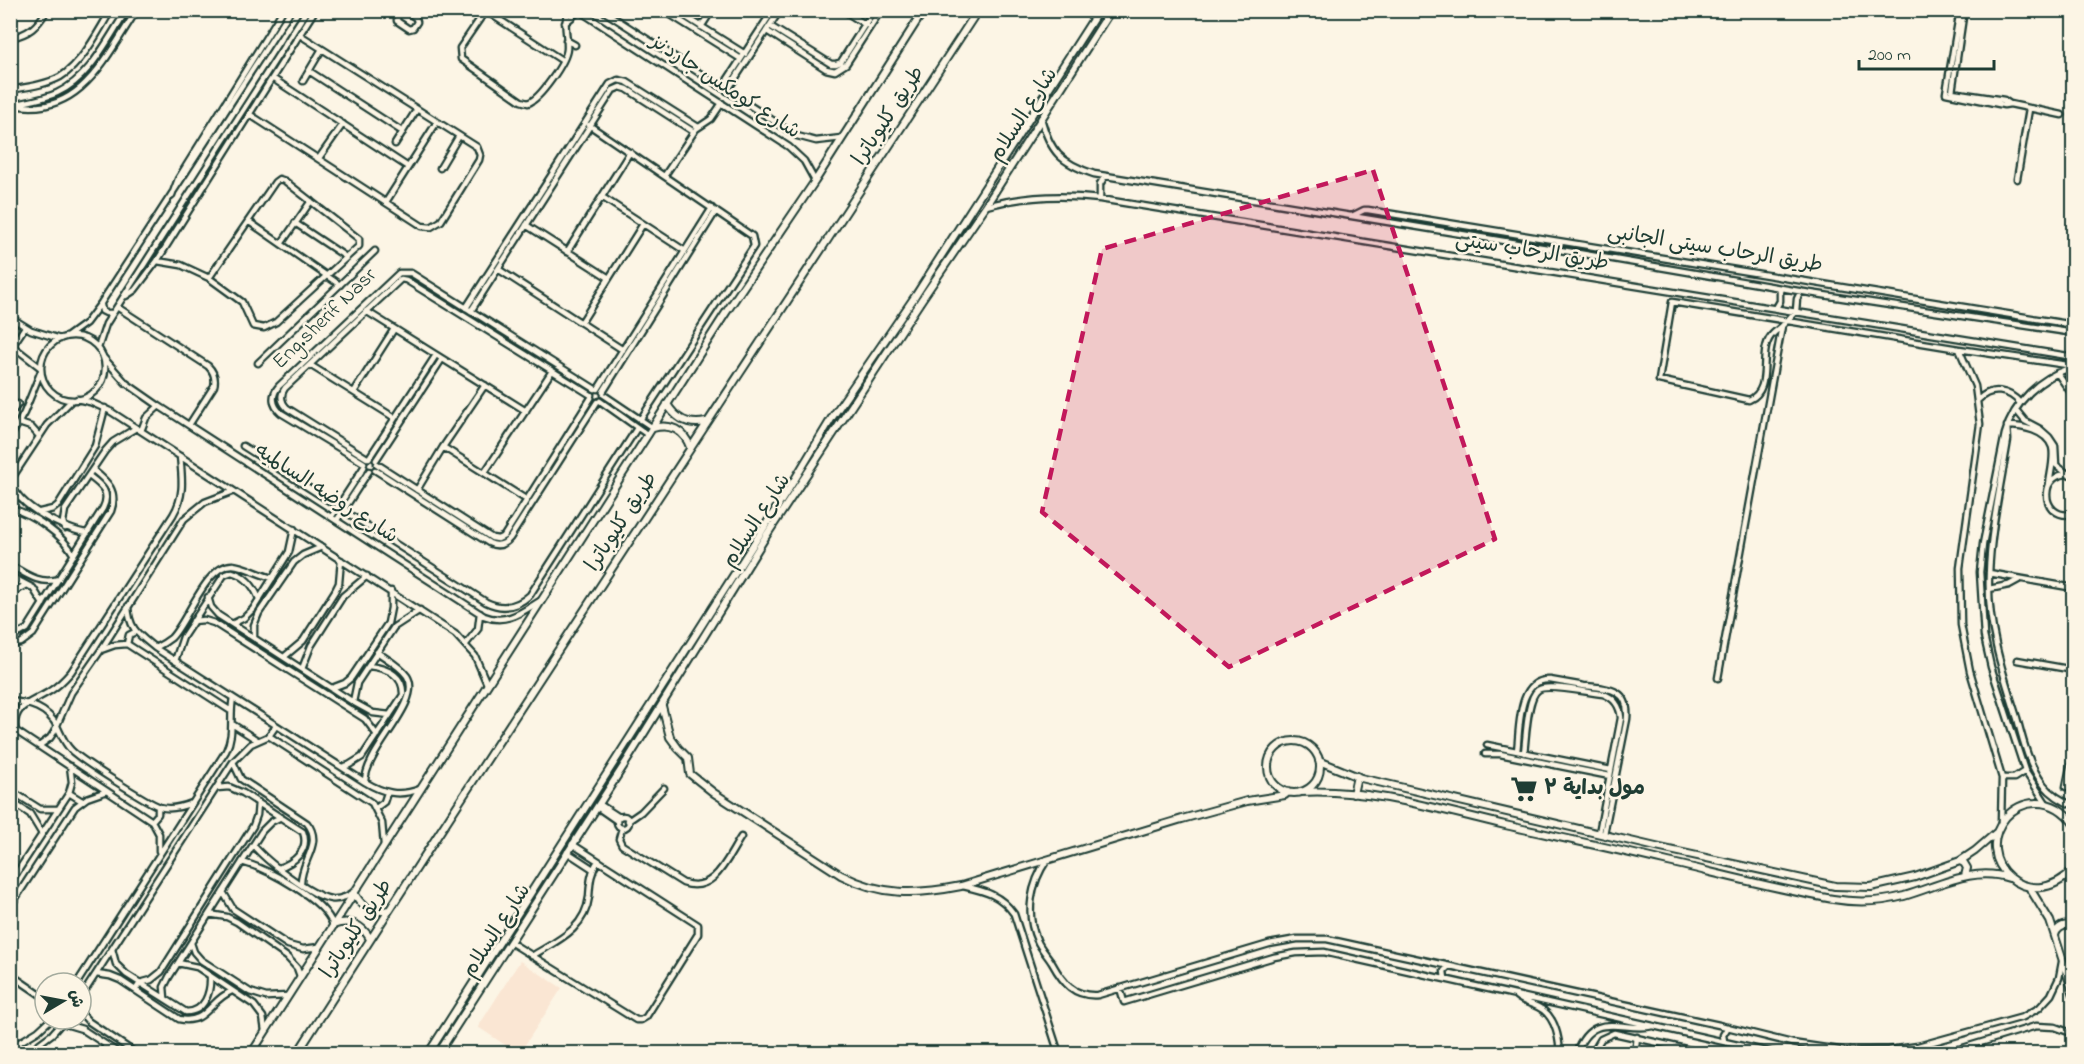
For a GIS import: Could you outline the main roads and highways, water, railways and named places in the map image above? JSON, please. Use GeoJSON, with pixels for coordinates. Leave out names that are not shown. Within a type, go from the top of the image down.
{"type":"FeatureCollection","features":[{"type":"Feature","properties":{"kind":"main road","name":"طريق كليوباترا"},"geometry":{"type":"LineString","coordinates":[[251,1053],[924,10]]}},
{"type":"Feature","properties":{"kind":"main road","name":"طريق كليوباترا"},"geometry":{"type":"LineString","coordinates":[[297,1053],[706,422],[791,297],[978,10]]}},
{"type":"Feature","properties":{"kind":"main road","name":"شارع السلام"},"geometry":{"type":"LineString","coordinates":[[438,1053],[598,806],[1099,10]]}},
{"type":"Feature","properties":{"kind":"main road","name":"شارع السلام"},"geometry":{"type":"LineString","coordinates":[[428,1053],[833,416],[985,207],[1111,10]]}},
{"type":"Feature","properties":{"kind":"main road"},"geometry":{"type":"LineString","coordinates":[[668,404],[678,417],[686,422],[706,422]]}},
{"type":"Feature","properties":{"kind":"main road"},"geometry":{"type":"LineString","coordinates":[[653,428],[665,426],[676,429],[685,437],[690,447]]}},
{"type":"Feature","properties":{"kind":"main road"},"geometry":{"type":"LineString","coordinates":[[662,705],[670,737],[688,758],[690,774],[714,794],[841,875],[875,888],[900,892],[925,892],[961,886],[1182,819],[1247,801],[1284,795],[1288,792]]}},
{"type":"Feature","properties":{"kind":"main road"},"geometry":{"type":"LineString","coordinates":[[1300,792],[1307,789],[1318,777],[1319,761],[1313,749],[1300,742],[1286,742],[1273,751],[1269,772],[1276,785],[1288,792],[1353,794],[1417,804],[1718,874],[1823,897],[1857,902],[1903,896],[1965,876],[1989,873],[2009,878],[2029,887],[2042,888],[2054,885],[2073,869]]}},
{"type":"Feature","properties":{"kind":"main road"},"geometry":{"type":"LineString","coordinates":[[1319,761],[1357,776],[1601,834],[1810,882],[1858,888],[1911,879],[1960,861],[1997,832]]}},
{"type":"Feature","properties":{"kind":"main road"},"geometry":{"type":"LineString","coordinates":[[1353,794],[1357,776]]}},
{"type":"Feature","properties":{"kind":"main road"},"geometry":{"type":"LineString","coordinates":[[2009,878],[1999,864],[1995,848],[1997,832],[2009,813],[2020,806],[2046,803],[2071,815],[2073,824]]}},
{"type":"Feature","properties":{"kind":"main road"},"geometry":{"type":"LineString","coordinates":[[1699,869],[1702,864],[1701,856]]}},
{"type":"Feature","properties":{"kind":"main road"},"geometry":{"type":"LineString","coordinates":[[1718,874],[1721,861]]}},
{"type":"Feature","properties":{"kind":"main road"},"geometry":{"type":"LineString","coordinates":[[1960,861],[1967,868],[1965,876]]}},
{"type":"Feature","properties":{"kind":"main road"},"geometry":{"type":"LineString","coordinates":[[2073,875],[2073,913]]}},
{"type":"Feature","properties":{"kind":"main road"},"geometry":{"type":"LineString","coordinates":[[2029,887],[2047,914],[2073,995]]}},
{"type":"Feature","properties":{"kind":"main road"},"geometry":{"type":"LineString","coordinates":[[354,892],[359,902],[368,909],[378,912],[389,910]]}},
{"type":"Feature","properties":{"kind":"main road"},"geometry":{"type":"LineString","coordinates":[[333,925],[344,922],[356,924],[370,939]]}},
{"type":"Feature","properties":{"kind":"main road"},"geometry":{"type":"LineString","coordinates":[[2055,935],[2061,927],[2073,927]]}},
{"type":"Feature","properties":{"kind":"place","name":"مول بداية ۲"},"geometry":{"type":"Point","coordinates":[1524,789]}}]}
